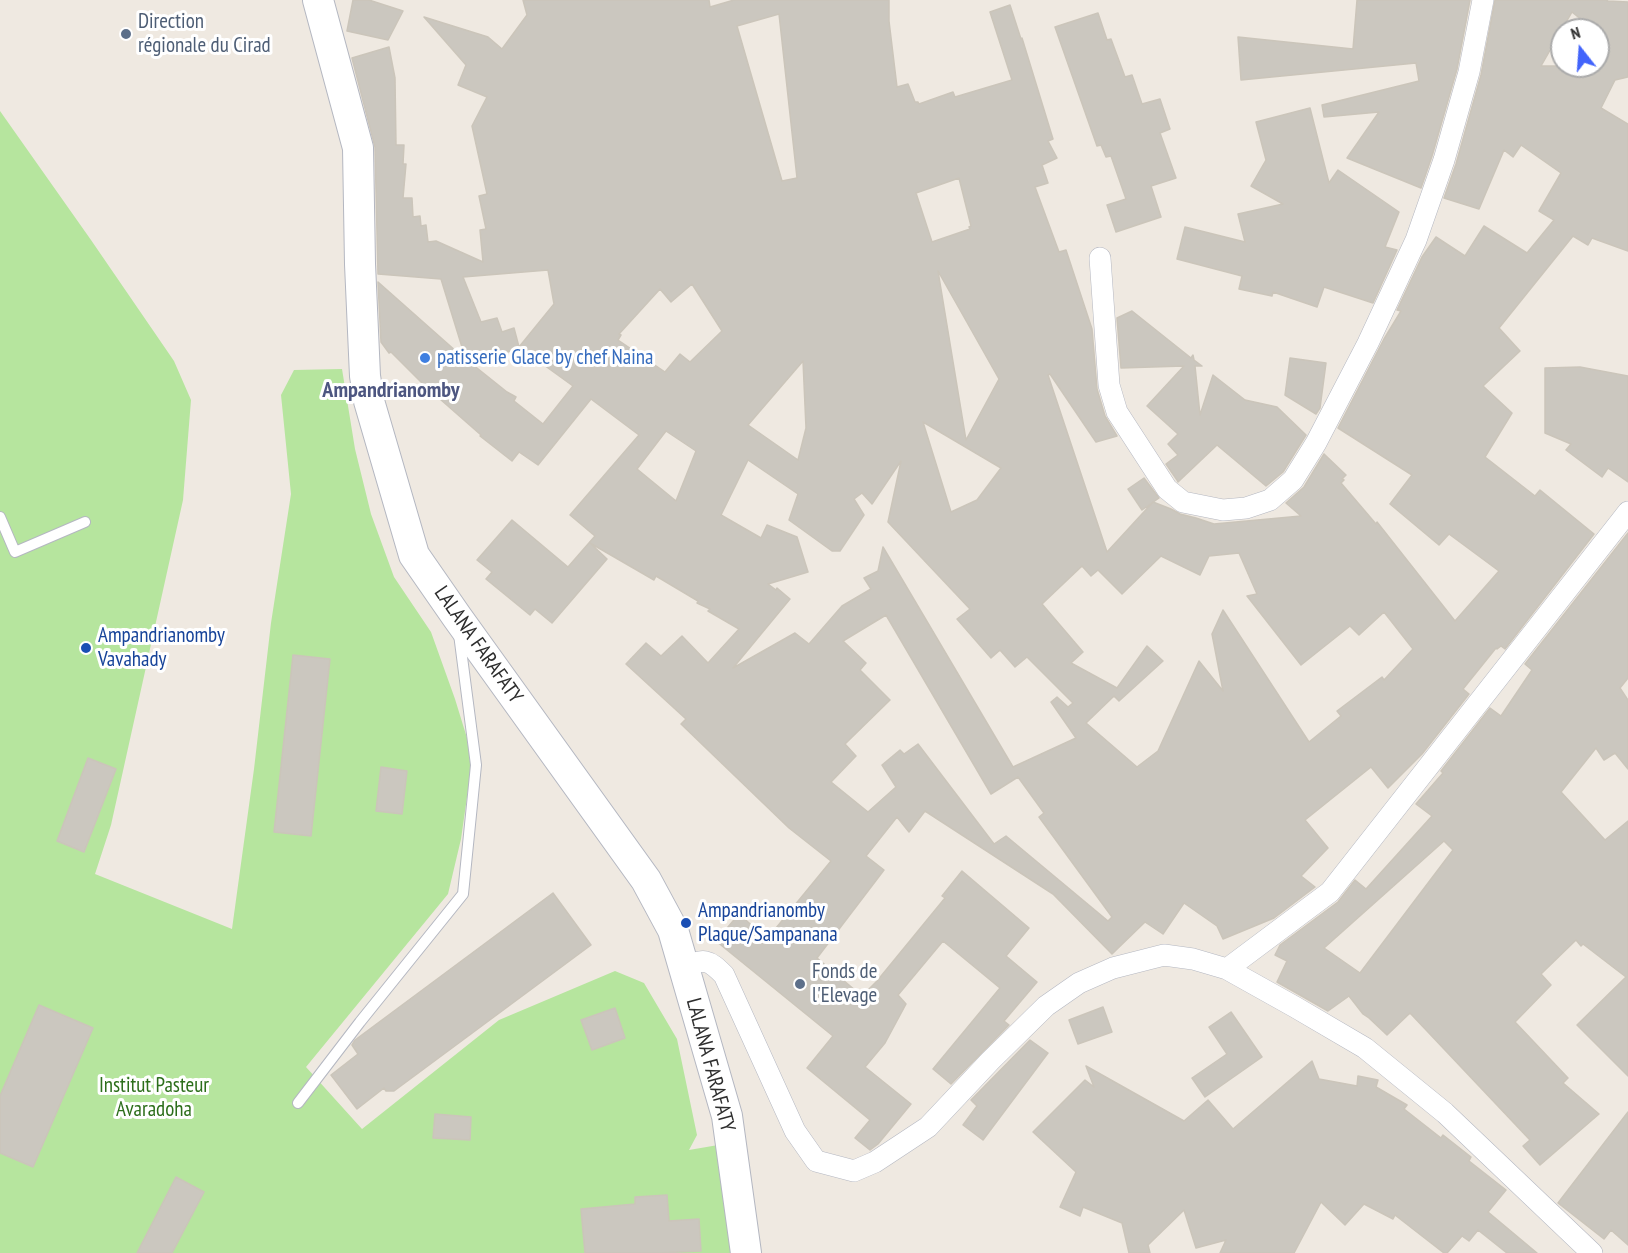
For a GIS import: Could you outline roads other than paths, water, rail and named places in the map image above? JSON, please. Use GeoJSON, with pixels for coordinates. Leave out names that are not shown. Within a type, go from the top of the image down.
{"type":"FeatureCollection","features":[{"type":"Feature","properties":{"kind":"main road","name":"LALANA FARAFATY"},"geometry":{"type":"LineString","coordinates":[[318,0],[358,148],[360,264],[365,375],[369,401],[414,555],[646,880],[673,930],[727,1116],[746,1253]]}},
{"type":"Feature","properties":{"kind":"street"},"geometry":{"type":"LineString","coordinates":[[1100,258],[1109,386],[1116,412],[1167,489],[1183,502],[1223,510],[1246,508],[1270,500],[1293,480],[1316,442],[1368,343],[1416,240],[1444,160],[1469,72],[1483,0]]}},
{"type":"Feature","properties":{"kind":"street"},"geometry":{"type":"LineString","coordinates":[[1227,969],[1330,892],[1628,512]]}},
{"type":"Feature","properties":{"kind":"street"},"geometry":{"type":"LineString","coordinates":[[684,968],[705,961],[713,964],[724,975],[795,1131],[816,1161],[854,1171],[875,1162],[928,1127],[1046,1006],[1079,983],[1113,968],[1164,955],[1193,959],[1227,969],[1373,1055],[1445,1113],[1592,1253]]}},
{"type":"Feature","properties":{"kind":"lane"},"geometry":{"type":"LineString","coordinates":[[0,517],[15,552],[85,522]]}},
{"type":"Feature","properties":{"kind":"lane"},"geometry":{"type":"LineString","coordinates":[[298,1103],[463,894],[476,765],[457,617]]}},
{"type":"Feature","properties":{"kind":"place","name":"Direction régionale du Cirad"},"geometry":{"type":"Point","coordinates":[126,34]}},
{"type":"Feature","properties":{"kind":"place","name":"patisserie Glace by chef Naina"},"geometry":{"type":"Point","coordinates":[425,358]}},
{"type":"Feature","properties":{"kind":"place","name":"Ampandrianomby Vavahady"},"geometry":{"type":"Point","coordinates":[86,648]}},
{"type":"Feature","properties":{"kind":"place","name":"Ampandrianomby Plaque/Sampanana"},"geometry":{"type":"Point","coordinates":[686,923]}},
{"type":"Feature","properties":{"kind":"place","name":"Fonds de l'Elevage"},"geometry":{"type":"Point","coordinates":[800,984]}},
{"type":"Feature","properties":{"kind":"district","name":"Ampandrianomby"},"geometry":{"type":"Point","coordinates":[391,391]}},
{"type":"Feature","properties":{"kind":"park label","name":"Institut Pasteur Avaradoha"},"geometry":{"type":"Point","coordinates":[154,1098]}}]}
